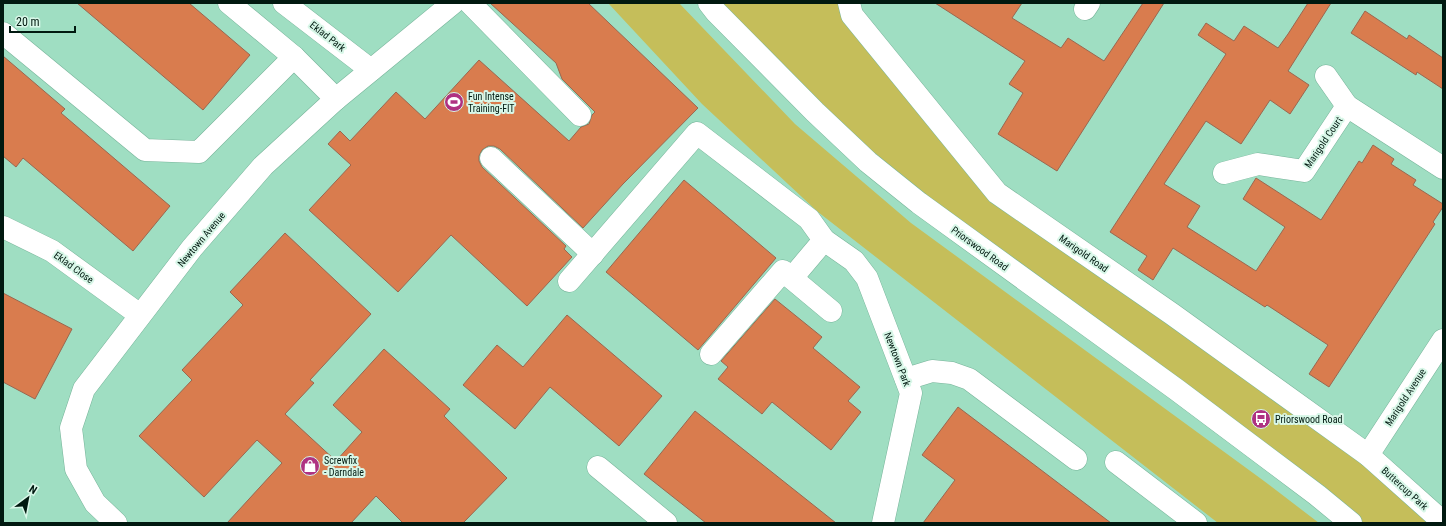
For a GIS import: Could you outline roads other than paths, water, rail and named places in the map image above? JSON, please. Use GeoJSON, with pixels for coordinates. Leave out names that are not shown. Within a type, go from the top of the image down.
{"type":"FeatureCollection","features":[{"type":"Feature","properties":{"kind":"street"},"geometry":{"type":"LineString","coordinates":[[229,3],[294,57],[336,99]]}},
{"type":"Feature","properties":{"kind":"street","name":"Eklad Park"},"geometry":{"type":"LineString","coordinates":[[284,3],[371,70]]}},
{"type":"Feature","properties":{"kind":"street"},"geometry":{"type":"LineString","coordinates":[[470,3],[580,115]]}},
{"type":"Feature","properties":{"kind":"street","name":"Priorswood Road"},"geometry":{"type":"LineString","coordinates":[[709,3],[716,12],[815,112],[868,162],[919,204],[1177,390],[1317,495],[1351,523]]}},
{"type":"Feature","properties":{"kind":"street","name":"Marigold Road"},"geometry":{"type":"LineString","coordinates":[[849,3],[852,15],[997,193],[1172,314],[1368,455]]}},
{"type":"Feature","properties":{"kind":"street","name":"Newtown Avenue"},"geometry":{"type":"LineString","coordinates":[[116,523],[95,503],[76,469],[71,428],[84,389],[192,248],[263,166],[336,99],[450,5]]}},
{"type":"Feature","properties":{"kind":"street"},"geometry":{"type":"LineString","coordinates":[[3,34],[144,150],[199,152],[294,57]]}},
{"type":"Feature","properties":{"kind":"street","name":"Marigold Court"},"geometry":{"type":"LineString","coordinates":[[1326,76],[1347,106],[1443,168]]}},
{"type":"Feature","properties":{"kind":"street","name":"Marigold Court"},"geometry":{"type":"LineString","coordinates":[[1224,173],[1258,164],[1304,171],[1347,106]]}},
{"type":"Feature","properties":{"kind":"street","name":"Newtown Park"},"geometry":{"type":"LineString","coordinates":[[593,254],[697,133],[808,219],[824,240],[854,261],[867,278],[911,393],[883,523]]}},
{"type":"Feature","properties":{"kind":"street"},"geometry":{"type":"LineString","coordinates":[[491,158],[593,254],[569,281]]}},
{"type":"Feature","properties":{"kind":"street","name":"Eklad Close"},"geometry":{"type":"LineString","coordinates":[[3,227],[52,251],[140,315]]}},
{"type":"Feature","properties":{"kind":"street"},"geometry":{"type":"LineString","coordinates":[[792,278],[824,240]]}},
{"type":"Feature","properties":{"kind":"street"},"geometry":{"type":"LineString","coordinates":[[711,354],[783,271],[831,311]]}},
{"type":"Feature","properties":{"kind":"street","name":"Marigold Avenue"},"geometry":{"type":"LineString","coordinates":[[1368,455],[1443,340]]}},
{"type":"Feature","properties":{"kind":"street"},"geometry":{"type":"LineString","coordinates":[[903,372],[932,371],[952,373],[969,379],[1076,459]]}},
{"type":"Feature","properties":{"kind":"street","name":"Buttercup Park"},"geometry":{"type":"LineString","coordinates":[[1368,455],[1443,522]]}},
{"type":"Feature","properties":{"kind":"street"},"geometry":{"type":"LineString","coordinates":[[1116,462],[1196,523]]}},
{"type":"Feature","properties":{"kind":"street"},"geometry":{"type":"LineString","coordinates":[[598,467],[666,523]]}},
{"type":"Feature","properties":{"kind":"place","name":"Fun Intense Training-FIT"},"geometry":{"type":"Point","coordinates":[454,102]}},
{"type":"Feature","properties":{"kind":"place","name":"Priorswood Road"},"geometry":{"type":"Point","coordinates":[1261,419]}},
{"type":"Feature","properties":{"kind":"place","name":"Screwfix - Darndale"},"geometry":{"type":"Point","coordinates":[310,466]}}]}
